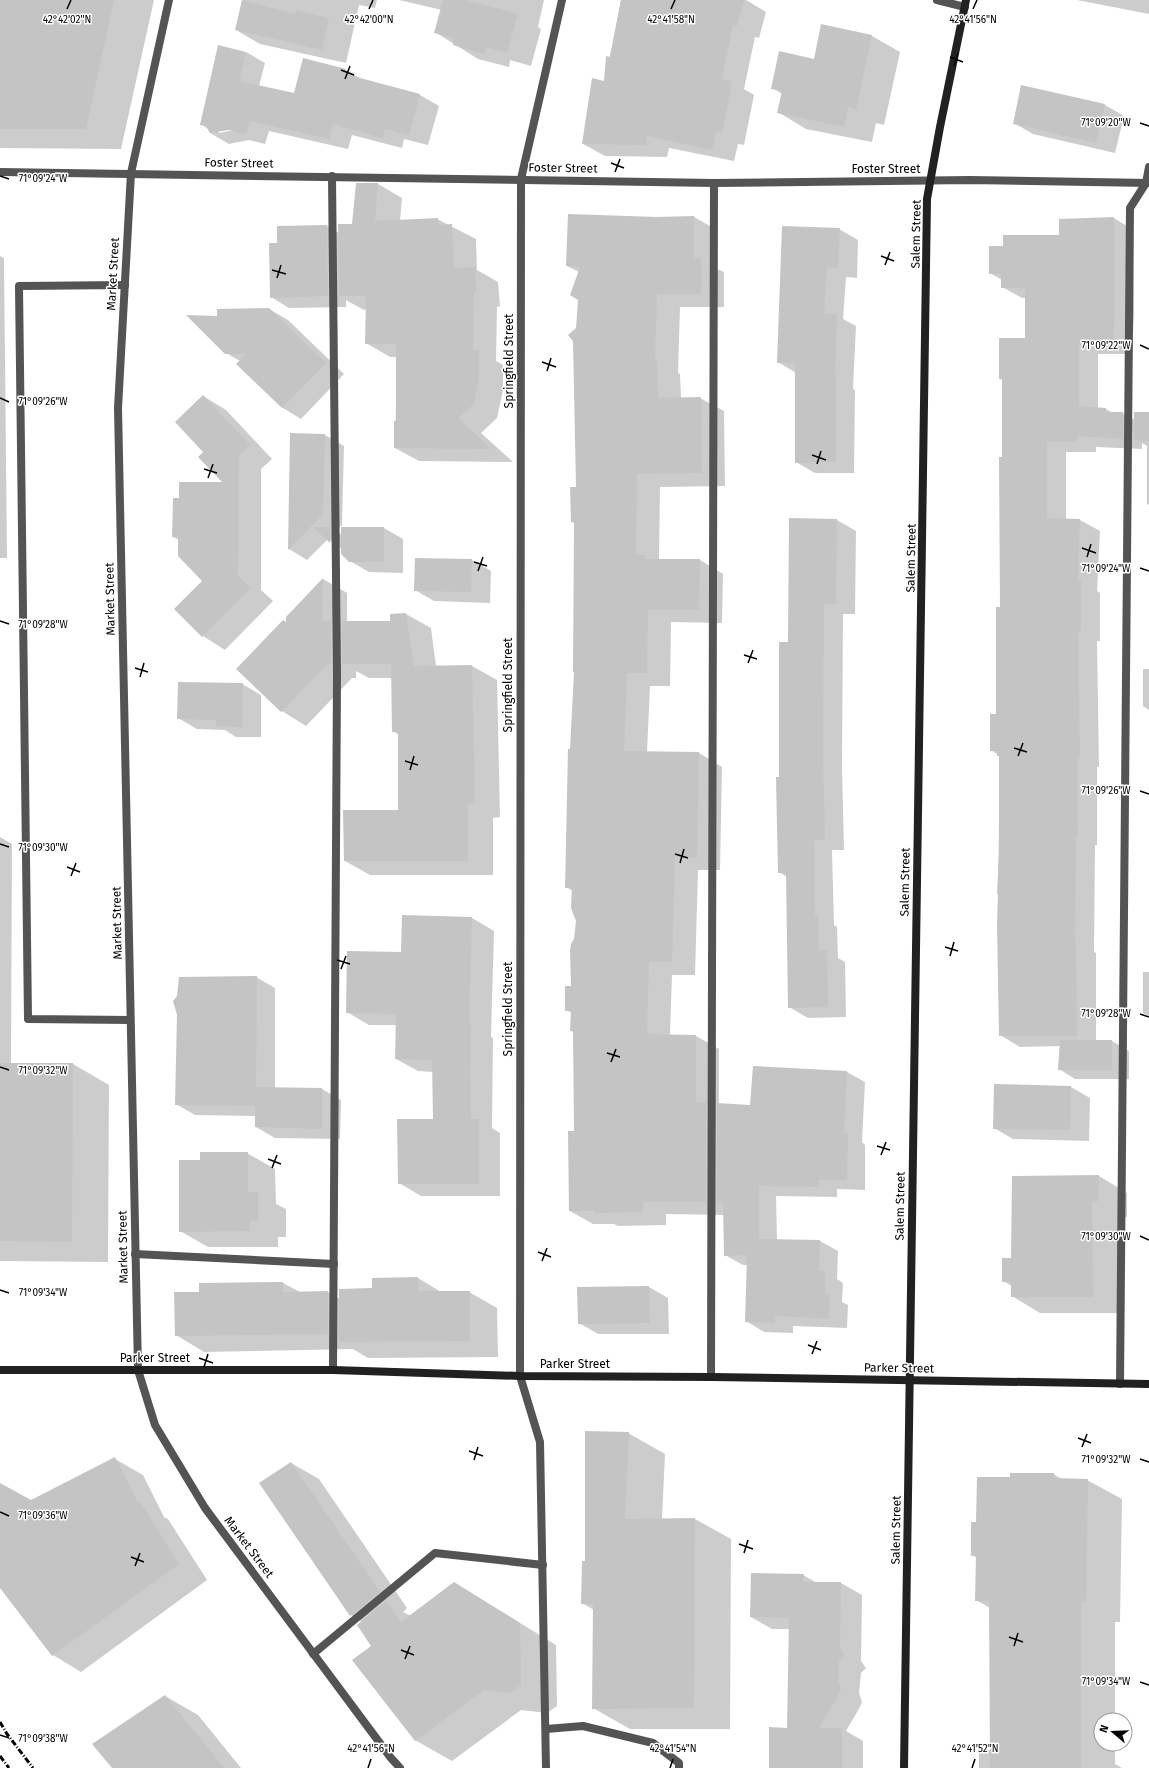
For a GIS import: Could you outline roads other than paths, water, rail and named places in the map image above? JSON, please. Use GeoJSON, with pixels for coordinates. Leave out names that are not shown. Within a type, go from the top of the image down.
{"type":"FeatureCollection","features":[{"type":"Feature","properties":{"kind":"main road","name":"Salem Street"},"geometry":{"type":"LineString","coordinates":[[904,1768],[928,199],[940,127],[966,3]]}},
{"type":"Feature","properties":{"kind":"main road","name":"Parker Street"},"geometry":{"type":"LineString","coordinates":[[0,1370],[333,1370],[520,1376],[711,1377],[1149,1384]]}},
{"type":"Feature","properties":{"kind":"street","name":"Market Street"},"geometry":{"type":"LineString","coordinates":[[169,0],[131,173],[118,408],[138,1370],[155,1425],[201,1501],[313,1654],[400,1768]]}},
{"type":"Feature","properties":{"kind":"street","name":"Springfield Street"},"geometry":{"type":"LineString","coordinates":[[546,1768],[540,1442],[520,1376],[521,180],[562,0]]}},
{"type":"Feature","properties":{"kind":"street"},"geometry":{"type":"LineString","coordinates":[[937,0],[966,3]]}},
{"type":"Feature","properties":{"kind":"street"},"geometry":{"type":"LineString","coordinates":[[1120,1384],[1130,208],[1147,183],[1149,167]]}},
{"type":"Feature","properties":{"kind":"street","name":"Foster Street"},"geometry":{"type":"LineString","coordinates":[[0,172],[714,183],[931,181],[1147,183]]}},
{"type":"Feature","properties":{"kind":"street"},"geometry":{"type":"LineString","coordinates":[[332,176],[338,675],[333,1370]]}},
{"type":"Feature","properties":{"kind":"street"},"geometry":{"type":"LineString","coordinates":[[711,1377],[714,183]]}},
{"type":"Feature","properties":{"kind":"street"},"geometry":{"type":"LineString","coordinates":[[125,285],[19,286],[28,1019],[130,1020]]}},
{"type":"Feature","properties":{"kind":"street"},"geometry":{"type":"LineString","coordinates":[[135,1254],[334,1264]]}},
{"type":"Feature","properties":{"kind":"street"},"geometry":{"type":"LineString","coordinates":[[313,1654],[435,1553],[543,1565]]}},
{"type":"Feature","properties":{"kind":"street"},"geometry":{"type":"LineString","coordinates":[[546,1730],[584,1726],[653,1743],[679,1763],[679,1768]]}},
{"type":"Feature","properties":{"kind":"railway"},"geometry":{"type":"LineString","coordinates":[[0,1722],[7,1734],[33,1768]]}},
{"type":"Feature","properties":{"kind":"railway"},"geometry":{"type":"LineString","coordinates":[[0,1756],[9,1768]]}}]}
